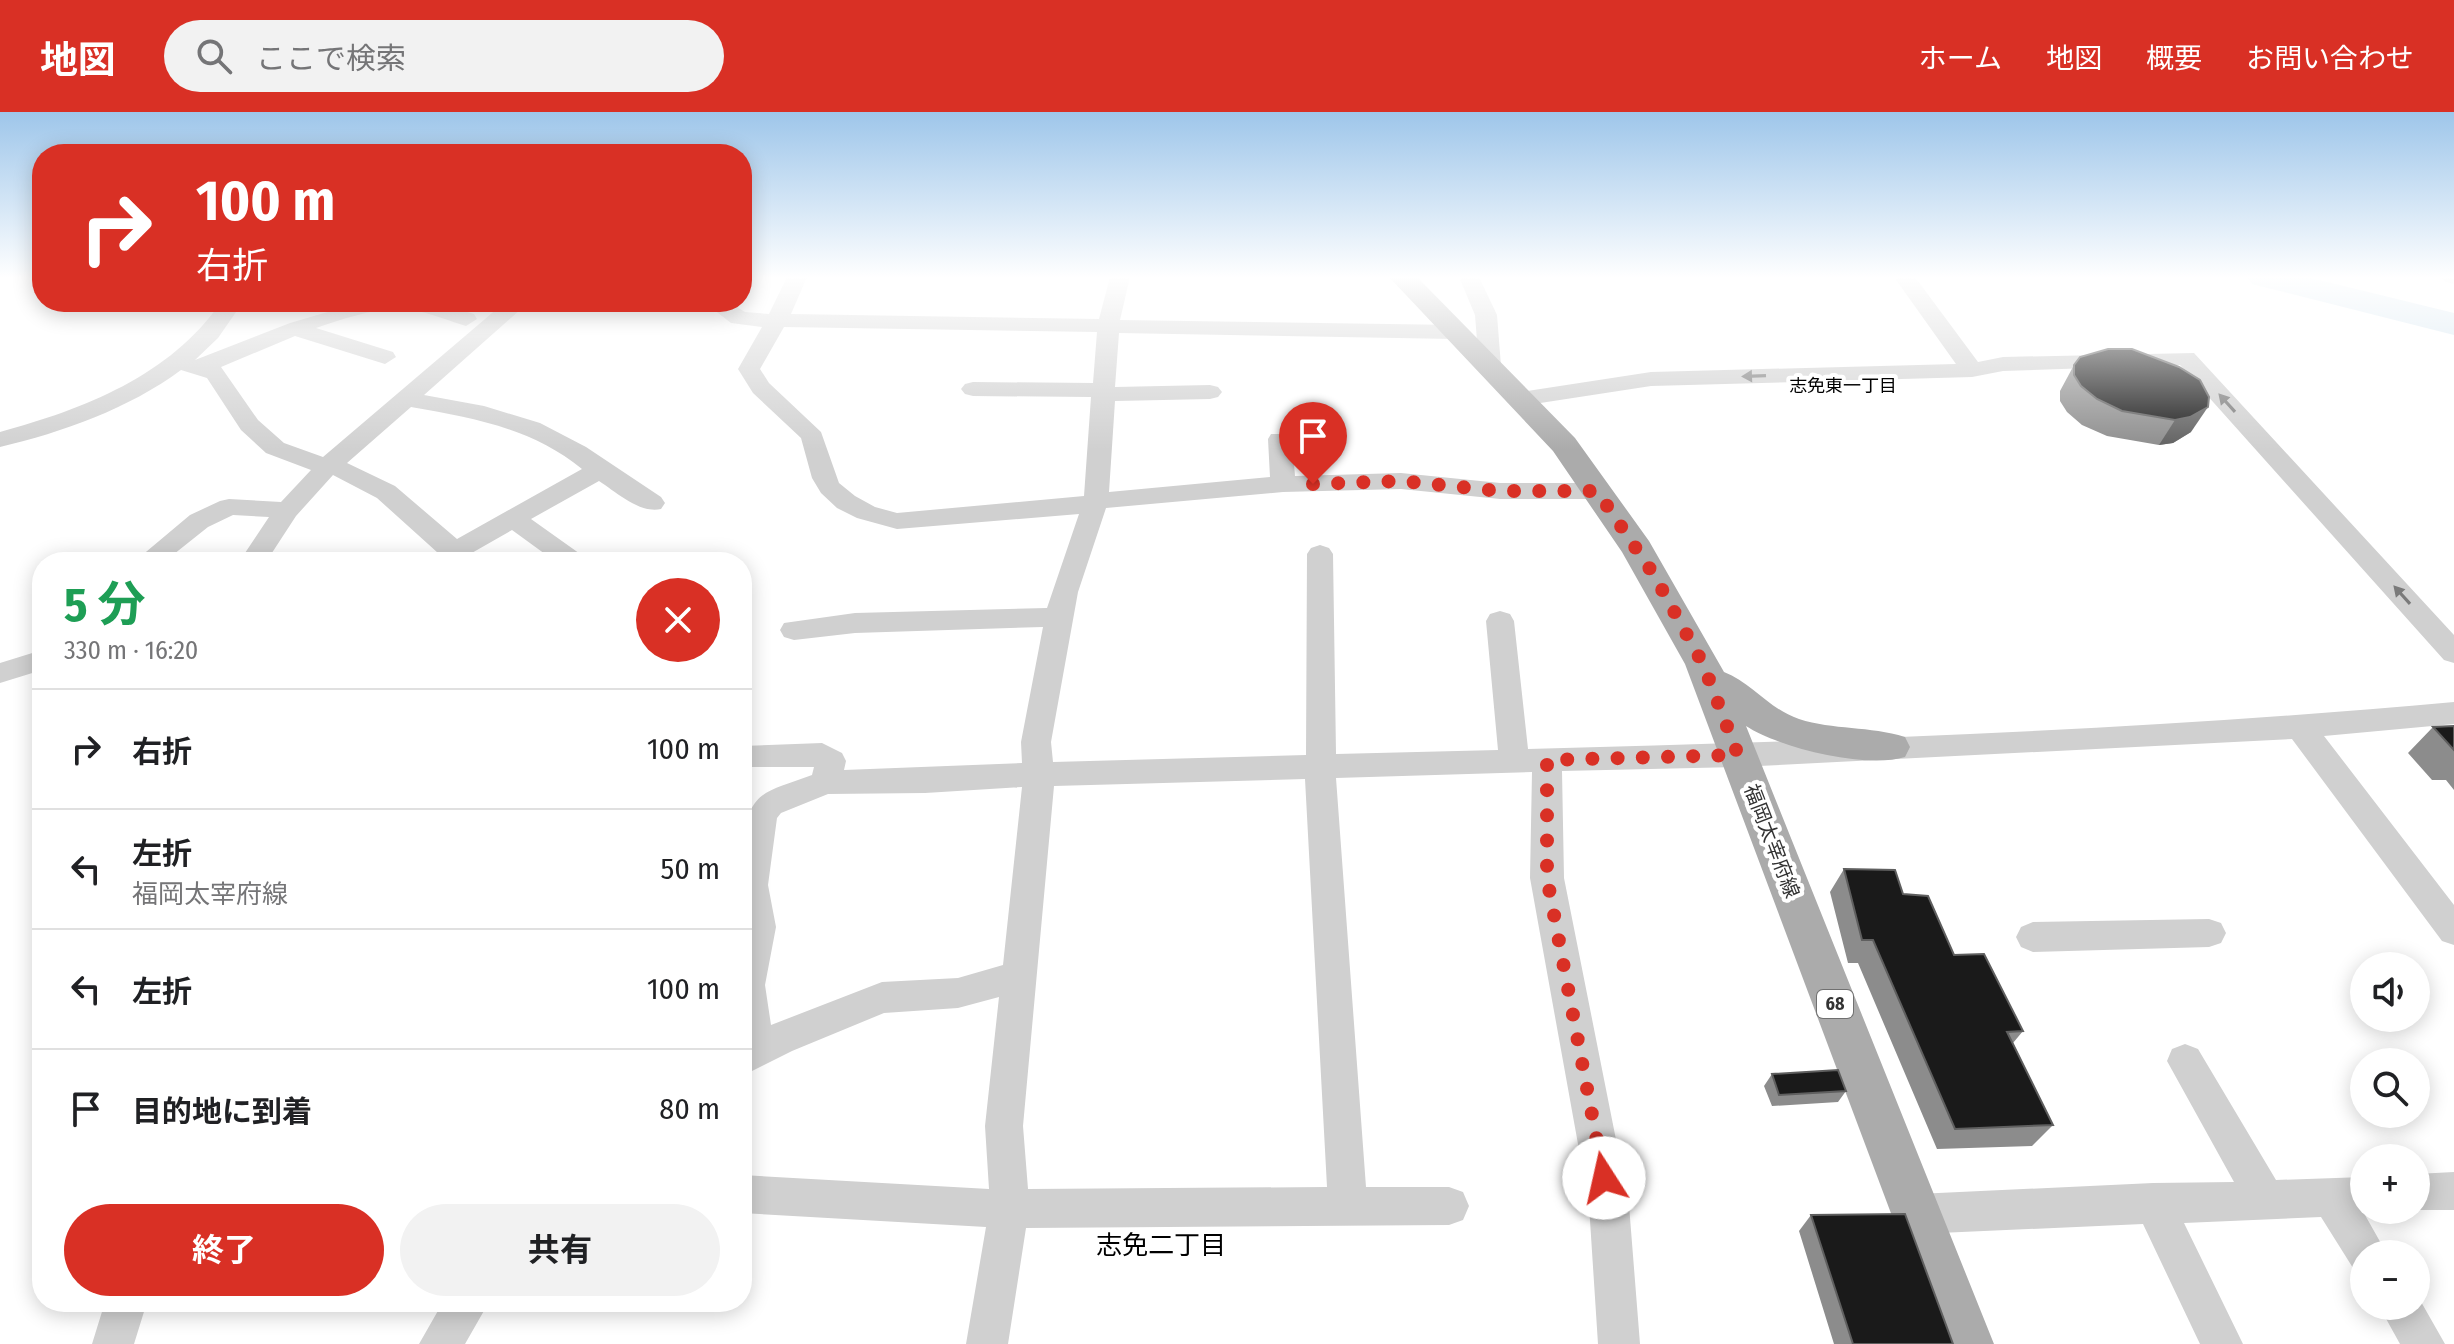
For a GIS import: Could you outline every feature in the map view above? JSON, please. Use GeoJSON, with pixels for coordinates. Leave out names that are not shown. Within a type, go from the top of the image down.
{"type":"FeatureCollection","features":[{"type":"Feature","properties":{"kind":"main road","name":"福岡太宰府線"},"geometry":{"type":"LineString","coordinates":[[1458,334],[1564,445],[1654,575],[1711,681],[1967,1344]]}},
{"type":"Feature","properties":{"kind":"main road"},"geometry":{"type":"LineString","coordinates":[[1711,681],[1724,685],[1767,720],[1811,738],[1891,747]]}},
{"type":"Feature","properties":{"kind":"street"},"geometry":{"type":"LineString","coordinates":[[189,365],[210,334]]}},
{"type":"Feature","properties":{"kind":"street"},"geometry":{"type":"LineString","coordinates":[[0,440],[95,408],[189,365],[280,334]]}},
{"type":"Feature","properties":{"kind":"street"},"geometry":{"type":"LineString","coordinates":[[313,334],[385,357]]}},
{"type":"Feature","properties":{"kind":"street"},"geometry":{"type":"LineString","coordinates":[[259,552],[287,510],[327,467],[480,334]]}},
{"type":"Feature","properties":{"kind":"street"},"geometry":{"type":"LineString","coordinates":[[769,334],[749,369],[752,376],[772,403],[808,431],[820,450],[825,479],[838,496],[869,515],[897,521],[1073,507],[1096,501],[1283,484],[1401,481],[1500,491],[1597,491]]}},
{"type":"Feature","properties":{"kind":"street"},"geometry":{"type":"LineString","coordinates":[[987,1344],[1006,1209],[1010,1151],[1004,1126],[1039,776],[1036,742],[1064,592],[1096,501],[1107,334]]}},
{"type":"Feature","properties":{"kind":"street"},"geometry":{"type":"LineString","coordinates":[[1488,334],[1490,366]]}},
{"type":"Feature","properties":{"kind":"street"},"geometry":{"type":"LineString","coordinates":[[1946,334],[1972,370]]}},
{"type":"Feature","properties":{"kind":"street"},"geometry":{"type":"LineString","coordinates":[[1520,399],[1651,379],[1972,370],[2003,364],[2186,358],[2454,653]]}},
{"type":"Feature","properties":{"kind":"street"},"geometry":{"type":"LineString","coordinates":[[189,365],[215,373],[249,425],[275,448],[341,469],[386,492],[454,552]]}},
{"type":"Feature","properties":{"kind":"street"},"geometry":{"type":"LineString","coordinates":[[973,389],[1210,392]]}},
{"type":"Feature","properties":{"kind":"street"},"geometry":{"type":"LineString","coordinates":[[406,399],[471,410],[539,429],[573,447],[599,470],[652,503]]}},
{"type":"Feature","properties":{"kind":"street"},"geometry":{"type":"LineString","coordinates":[[1280,439],[1283,484]]}},
{"type":"Feature","properties":{"kind":"street"},"geometry":{"type":"LineString","coordinates":[[464,552],[513,518],[599,470]]}},
{"type":"Feature","properties":{"kind":"street"},"geometry":{"type":"LineString","coordinates":[[160,552],[199,521],[229,507],[287,510]]}},
{"type":"Feature","properties":{"kind":"street"},"geometry":{"type":"LineString","coordinates":[[513,518],[560,552]]}},
{"type":"Feature","properties":{"kind":"street"},"geometry":{"type":"LineString","coordinates":[[1320,554],[1321,782],[1348,1206]]}},
{"type":"Feature","properties":{"kind":"street"},"geometry":{"type":"LineString","coordinates":[[794,630],[855,623],[1059,617]]}},
{"type":"Feature","properties":{"kind":"street"},"geometry":{"type":"LineString","coordinates":[[1500,621],[1531,761],[1547,878],[1609,1205],[1619,1344]]}},
{"type":"Feature","properties":{"kind":"street"},"geometry":{"type":"LineString","coordinates":[[0,673],[32,663]]}},
{"type":"Feature","properties":{"kind":"street"},"geometry":{"type":"LineString","coordinates":[[752,879],[762,815],[770,804],[826,782],[1738,755],[2300,727],[2454,713]]}},
{"type":"Feature","properties":{"kind":"street"},"geometry":{"type":"LineString","coordinates":[[2300,727],[2454,931]]}},
{"type":"Feature","properties":{"kind":"street"},"geometry":{"type":"LineString","coordinates":[[752,755],[822,755],[831,761],[826,782]]}},
{"type":"Feature","properties":{"kind":"street"},"geometry":{"type":"LineString","coordinates":[[752,890],[759,927],[752,961]]}},
{"type":"Feature","properties":{"kind":"street"},"geometry":{"type":"LineString","coordinates":[[2033,937],[2209,933]]}},
{"type":"Feature","properties":{"kind":"street"},"geometry":{"type":"LineString","coordinates":[[752,1054],[882,998],[958,993],[1020,976]]}},
{"type":"Feature","properties":{"kind":"street"},"geometry":{"type":"LineString","coordinates":[[2185,1061],[2265,1199]]}},
{"type":"Feature","properties":{"kind":"street"},"geometry":{"type":"LineString","coordinates":[[2430,1192],[2454,1191]]}},
{"type":"Feature","properties":{"kind":"street"},"geometry":{"type":"LineString","coordinates":[[752,1195],[1006,1209],[1449,1206]]}},
{"type":"Feature","properties":{"kind":"street"},"geometry":{"type":"LineString","coordinates":[[1917,1214],[2348,1196],[2362,1240]]}},
{"type":"Feature","properties":{"kind":"street"},"geometry":{"type":"LineString","coordinates":[[2153,1202],[2222,1344]]}},
{"type":"Feature","properties":{"kind":"street"},"geometry":{"type":"LineString","coordinates":[[113,1344],[123,1312]]}},
{"type":"Feature","properties":{"kind":"street"},"geometry":{"type":"LineString","coordinates":[[440,1344],[461,1312]]}},
{"type":"Feature","properties":{"kind":"street"},"geometry":{"type":"LineString","coordinates":[[2409,1320],[2424,1344]]}},
{"type":"Feature","properties":{"kind":"building"},"geometry":{"type":"Polygon","coordinates":[[[2108,349],[2132,349],[2179,367],[2200,380],[2209,397],[2208,407],[2190,417],[2175,420],[2122,411],[2097,399],[2081,386],[2074,375],[2074,365],[2080,357],[2108,349]]]}},
{"type":"Feature","properties":{"kind":"building"},"geometry":{"type":"Polygon","coordinates":[[[2454,726],[2454,750],[2433,727],[2454,726]]]}},
{"type":"Feature","properties":{"kind":"building"},"geometry":{"type":"Polygon","coordinates":[[[1844,869],[1895,870],[1903,894],[1928,896],[1954,955],[1984,954],[2023,1031],[2007,1032],[2053,1125],[1955,1129],[1873,940],[1862,940],[1844,869]]]}},
{"type":"Feature","properties":{"kind":"building"},"geometry":{"type":"Polygon","coordinates":[[[1838,1070],[1846,1091],[1779,1095],[1772,1074],[1838,1070]]]}},
{"type":"Feature","properties":{"kind":"building"},"geometry":{"type":"Polygon","coordinates":[[[1905,1214],[1953,1344],[1853,1344],[1811,1215],[1905,1214]]]}},
{"type":"Feature","properties":{"kind":"district","name":"志免東一丁目"},"geometry":{"type":"Point","coordinates":[1843,386]}},
{"type":"Feature","properties":{"kind":"district","name":"志免二丁目"},"geometry":{"type":"Point","coordinates":[1161,1245]}},
{"type":"Feature","properties":{"kind":"route"},"geometry":{"type":"LineString","coordinates":[[1313,484],[1401,481],[1500,491],[1597,491],[1654,575],[1711,681],[1738,755],[1547,760],[1547,878],[1604,1178]]}}]}
